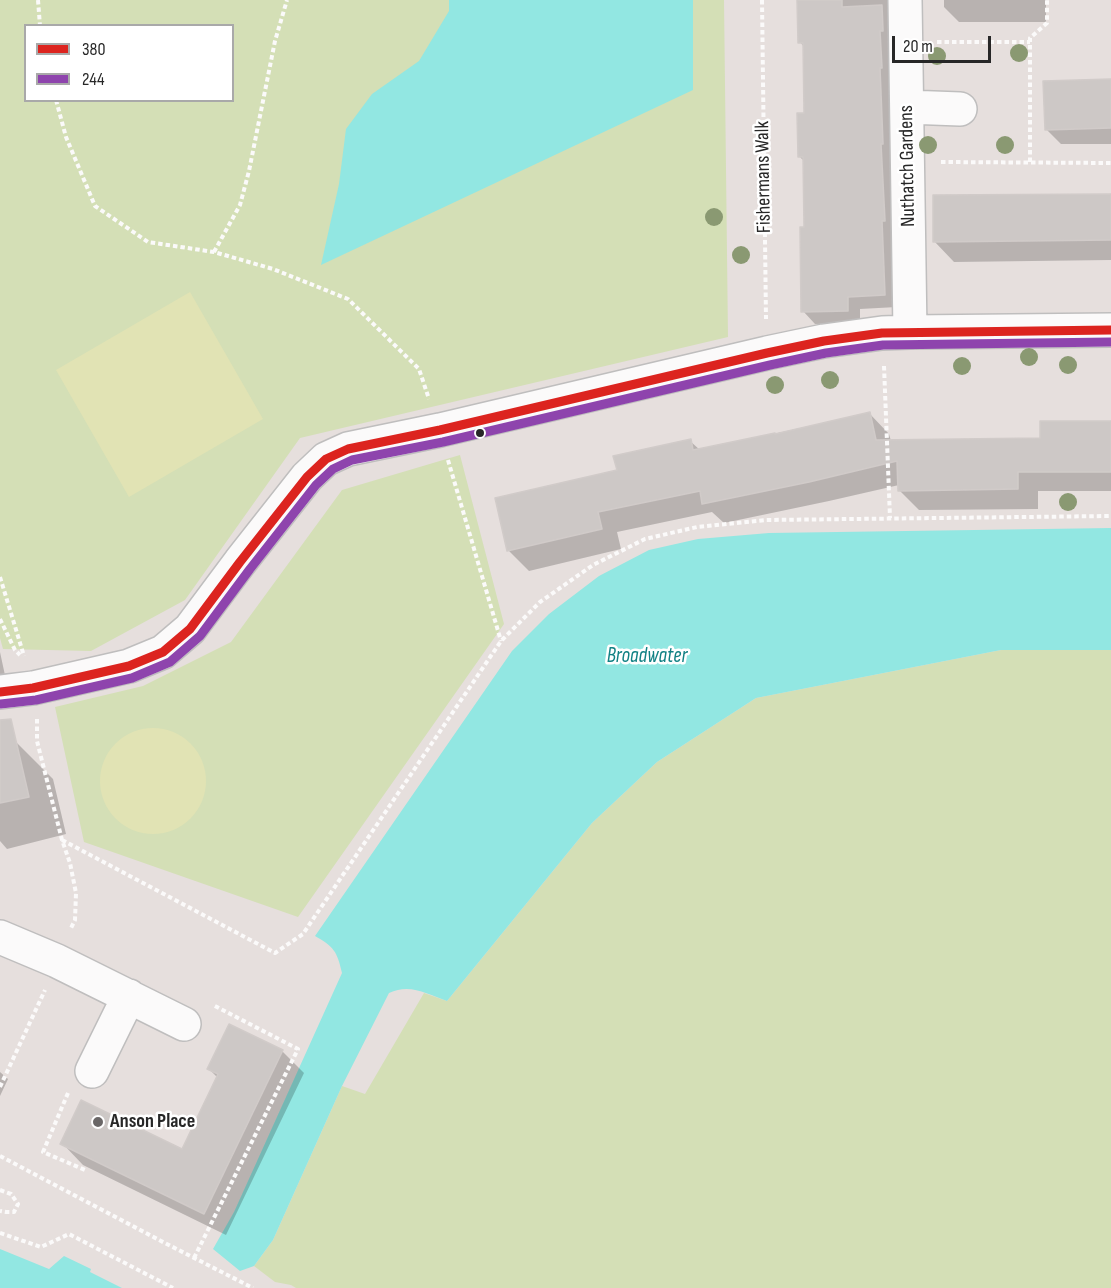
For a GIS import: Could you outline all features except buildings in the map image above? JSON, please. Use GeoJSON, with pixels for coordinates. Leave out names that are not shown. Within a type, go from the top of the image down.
{"type":"FeatureCollection","features":[{"type":"Feature","properties":{"kind":"street","name":"Nuthatch Gardens"},"geometry":{"type":"LineString","coordinates":[[896,332],[908,161],[905,0]]}},
{"type":"Feature","properties":{"kind":"street"},"geometry":{"type":"LineString","coordinates":[[907,107],[960,110]]}},
{"type":"Feature","properties":{"kind":"street"},"geometry":{"type":"LineString","coordinates":[[0,692],[33,688],[129,666],[164,652],[190,629],[300,486],[326,459],[348,449],[825,341],[896,332],[1111,330]]}},
{"type":"Feature","properties":{"kind":"street"},"geometry":{"type":"LineString","coordinates":[[0,937],[129,996],[184,1024]]}},
{"type":"Feature","properties":{"kind":"street"},"geometry":{"type":"LineString","coordinates":[[92,1071],[129,996]]}},
{"type":"Feature","properties":{"kind":"path"},"geometry":{"type":"LineString","coordinates":[[38,0],[40,24]]}},
{"type":"Feature","properties":{"kind":"path"},"geometry":{"type":"LineString","coordinates":[[214,252],[240,205],[275,41],[287,0]]}},
{"type":"Feature","properties":{"kind":"path","name":"Fishermans Walk"},"geometry":{"type":"LineString","coordinates":[[762,0],[767,353]]}},
{"type":"Feature","properties":{"kind":"path"},"geometry":{"type":"LineString","coordinates":[[1030,162],[1030,38],[1047,23],[1047,0]]}},
{"type":"Feature","properties":{"kind":"path"},"geometry":{"type":"LineString","coordinates":[[927,42],[1030,42]]}},
{"type":"Feature","properties":{"kind":"path"},"geometry":{"type":"LineString","coordinates":[[57,102],[66,136],[95,206],[148,242],[214,252],[273,269],[348,298],[419,369],[440,430],[501,641]]}},
{"type":"Feature","properties":{"kind":"path"},"geometry":{"type":"LineString","coordinates":[[908,161],[1111,163]]}},
{"type":"Feature","properties":{"kind":"path"},"geometry":{"type":"LineString","coordinates":[[890,518],[896,332]]}},
{"type":"Feature","properties":{"kind":"path"},"geometry":{"type":"LineString","coordinates":[[62,840],[275,953],[303,934],[501,641],[540,602],[593,565],[645,539],[697,527],[766,519],[1111,516]]}},
{"type":"Feature","properties":{"kind":"path"},"geometry":{"type":"LineString","coordinates":[[0,577],[25,659],[15,650],[0,619]]}},
{"type":"Feature","properties":{"kind":"path"},"geometry":{"type":"LineString","coordinates":[[0,1087],[75,920],[76,894],[70,863],[37,741],[37,713]]}},
{"type":"Feature","properties":{"kind":"path"},"geometry":{"type":"LineString","coordinates":[[184,1024],[195,1029],[207,1003],[298,1049],[194,1258]]}},
{"type":"Feature","properties":{"kind":"path"},"geometry":{"type":"LineString","coordinates":[[85,1170],[43,1152],[72,1084],[92,1071]]}},
{"type":"Feature","properties":{"kind":"path"},"geometry":{"type":"LineString","coordinates":[[0,1156],[252,1288]]}},
{"type":"Feature","properties":{"kind":"path"},"geometry":{"type":"LineString","coordinates":[[0,1190],[11,1194],[18,1204],[15,1212],[0,1210]]}},
{"type":"Feature","properties":{"kind":"path"},"geometry":{"type":"LineString","coordinates":[[0,1233],[41,1247],[69,1234],[173,1288]]}},
{"type":"Feature","properties":{"kind":"green space"},"geometry":{"type":"Polygon","coordinates":[[[0,0],[724,0],[728,337],[300,438],[185,600],[91,651],[3,649],[0,638],[0,0]]]}},
{"type":"Feature","properties":{"kind":"green space"},"geometry":{"type":"Polygon","coordinates":[[[190,292],[263,419],[129,497],[56,370],[190,292]]]}},
{"type":"Feature","properties":{"kind":"green space"},"geometry":{"type":"Polygon","coordinates":[[[460,455],[504,624],[298,917],[84,842],[55,707],[143,686],[231,642],[342,490],[460,455]]]}},
{"type":"Feature","properties":{"kind":"green space"},"geometry":{"type":"Polygon","coordinates":[[[1001,650],[1111,650],[1111,1288],[296,1288],[275,1282],[254,1266],[273,1240],[342,1086],[365,1094],[424,993],[447,1001],[592,823],[657,762],[756,698],[1001,650]]]}},
{"type":"Feature","properties":{"kind":"green space"},"geometry":{"type":"Polygon","coordinates":[[[153,728],[173,732],[191,743],[202,761],[206,781],[202,801],[191,819],[173,830],[153,834],[133,830],[115,819],[104,801],[100,781],[104,761],[115,743],[133,732],[153,728]]]}},
{"type":"Feature","properties":{"kind":"water"},"geometry":{"type":"Polygon","coordinates":[[[449,0],[693,0],[693,90],[321,265],[339,184],[346,129],[372,94],[419,61],[449,11],[449,0]]]}},
{"type":"Feature","properties":{"kind":"water","name":"Broadwater"},"geometry":{"type":"Polygon","coordinates":[[[1111,528],[1111,650],[1001,650],[756,698],[657,762],[592,823],[447,1001],[411,989],[389,993],[342,1086],[273,1240],[254,1266],[240,1271],[213,1249],[234,1212],[342,973],[334,950],[315,936],[512,651],[549,614],[599,576],[649,550],[698,539],[769,533],[1111,528]]]}},
{"type":"Feature","properties":{"kind":"water"},"geometry":{"type":"Polygon","coordinates":[[[0,1249],[49,1269],[64,1256],[122,1288],[0,1288],[0,1249]]]}},
{"type":"Feature","properties":{"kind":"transit line","name":"380"},"geometry":{"type":"LineString","coordinates":[[0,692],[33,688],[129,666],[163,652],[190,629],[307,477],[326,459],[348,449],[440,430],[824,341],[882,333],[1111,330]]}},
{"type":"Feature","properties":{"kind":"transit line","name":"244"},"geometry":{"type":"LineString","coordinates":[[1,704],[36,700],[132,678],[170,662],[200,636],[316,485],[333,469],[352,460],[443,442],[826,353],[883,345],[1111,342]]}},
{"type":"Feature","properties":{"kind":"place","name":"Anson Place"},"geometry":{"type":"Point","coordinates":[98,1122]}}]}
